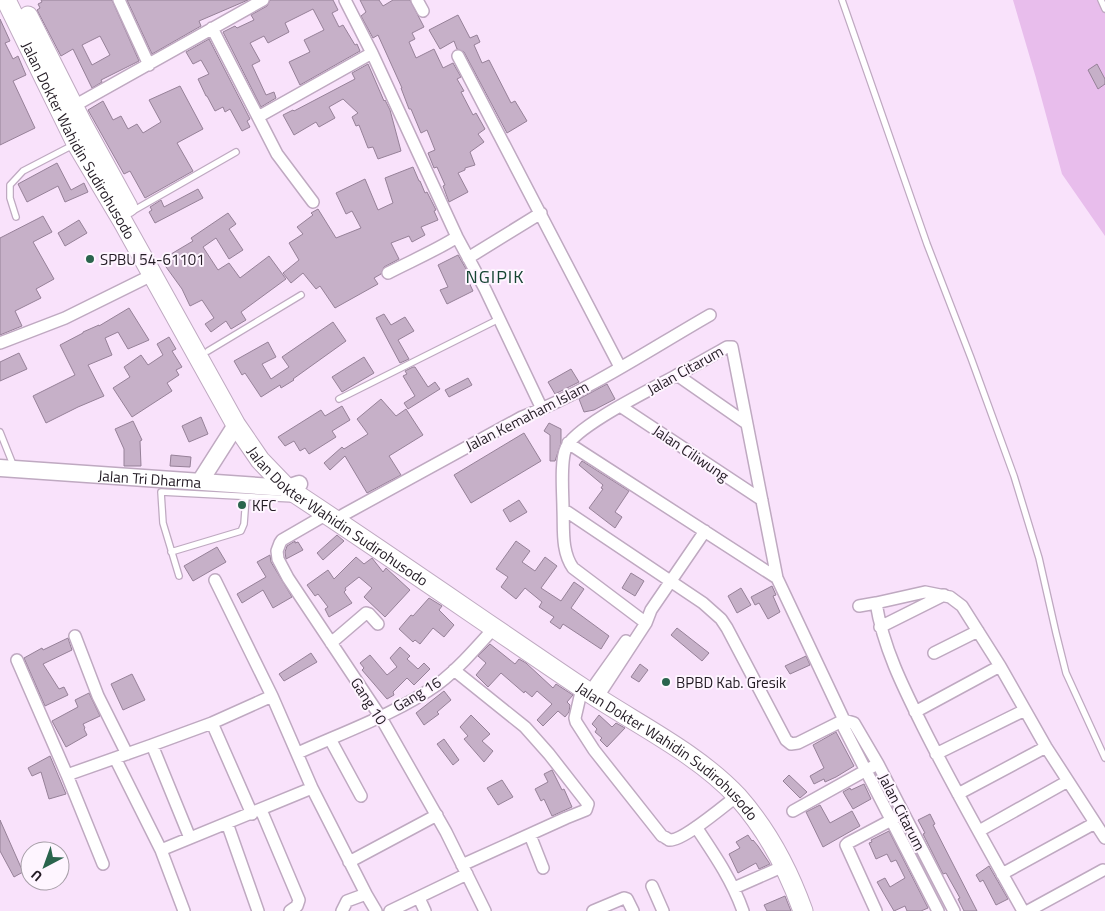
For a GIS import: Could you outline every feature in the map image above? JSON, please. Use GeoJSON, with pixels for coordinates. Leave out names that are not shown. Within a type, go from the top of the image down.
{"type":"FeatureCollection","features":[{"type":"Feature","properties":{"kind":"highway","name":"Jalan Dokter Wahidin Sudirohusodo"},"geometry":{"type":"LineString","coordinates":[[6,0],[76,143],[152,275],[240,421],[261,442],[285,471],[296,490],[335,514],[594,690],[716,777],[737,796],[776,848],[803,911]]}},
{"type":"Feature","properties":{"kind":"highway","name":"Jalan Dokter Wahidin Sudirohusodo"},"geometry":{"type":"LineString","coordinates":[[20,0],[74,106],[208,351],[240,421]]}},
{"type":"Feature","properties":{"kind":"highway","name":"Jalan Dokter Wahidin Sudirohusodo"},"geometry":{"type":"LineString","coordinates":[[335,514],[495,628],[726,772],[751,797],[772,823],[790,855],[814,911]]}},
{"type":"Feature","properties":{"kind":"main road"},"geometry":{"type":"LineString","coordinates":[[201,487],[240,421]]}},
{"type":"Feature","properties":{"kind":"main road","name":"Jalan Tri Dharma"},"geometry":{"type":"LineString","coordinates":[[7,468],[201,487],[296,490]]}},
{"type":"Feature","properties":{"kind":"street"},"geometry":{"type":"LineString","coordinates":[[119,0],[148,65]]}},
{"type":"Feature","properties":{"kind":"street"},"geometry":{"type":"LineString","coordinates":[[74,106],[263,0]]}},
{"type":"Feature","properties":{"kind":"street"},"geometry":{"type":"LineString","coordinates":[[345,0],[372,53],[457,237],[542,409]]}},
{"type":"Feature","properties":{"kind":"street"},"geometry":{"type":"LineString","coordinates":[[417,0],[423,12]]}},
{"type":"Feature","properties":{"kind":"street"},"geometry":{"type":"LineString","coordinates":[[212,28],[277,154],[313,202]]}},
{"type":"Feature","properties":{"kind":"street"},"geometry":{"type":"LineString","coordinates":[[258,117],[372,53]]}},
{"type":"Feature","properties":{"kind":"street"},"geometry":{"type":"LineString","coordinates":[[458,56],[620,367]]}},
{"type":"Feature","properties":{"kind":"street"},"geometry":{"type":"LineString","coordinates":[[468,258],[541,213]]}},
{"type":"Feature","properties":{"kind":"street"},"geometry":{"type":"LineString","coordinates":[[388,273],[426,253],[439,249],[457,237]]}},
{"type":"Feature","properties":{"kind":"street"},"geometry":{"type":"LineString","coordinates":[[0,343],[66,318],[152,275]]}},
{"type":"Feature","properties":{"kind":"street","name":"Jalan Kemaham Islam"},"geometry":{"type":"LineString","coordinates":[[335,514],[522,417],[542,409],[620,367],[710,314]]}},
{"type":"Feature","properties":{"kind":"street","name":"Jalan Citarum"},"geometry":{"type":"LineString","coordinates":[[568,443],[592,424],[620,406],[727,347],[732,347],[777,578],[844,720],[844,728],[866,770],[898,817],[954,911]]}},
{"type":"Feature","properties":{"kind":"street"},"geometry":{"type":"LineString","coordinates":[[677,375],[746,423]]}},
{"type":"Feature","properties":{"kind":"street","name":"Jalan Ciliwung"},"geometry":{"type":"LineString","coordinates":[[620,406],[762,500]]}},
{"type":"Feature","properties":{"kind":"street"},"geometry":{"type":"LineString","coordinates":[[645,619],[573,568],[567,559],[563,509],[564,454],[568,443],[777,578]]}},
{"type":"Feature","properties":{"kind":"street"},"geometry":{"type":"LineString","coordinates":[[563,509],[672,581],[703,603],[721,619],[786,740],[792,744],[798,743],[844,720]]}},
{"type":"Feature","properties":{"kind":"street","name":"Gang 10"},"geometry":{"type":"LineString","coordinates":[[335,514],[282,540],[277,551],[278,559],[330,643],[380,716],[437,815],[485,911]]}},
{"type":"Feature","properties":{"kind":"street"},"geometry":{"type":"LineString","coordinates":[[705,531],[575,718],[594,750],[653,826],[662,836],[669,840],[676,839],[696,827],[737,796]]}},
{"type":"Feature","properties":{"kind":"street"},"geometry":{"type":"LineString","coordinates":[[215,580],[272,696],[312,788],[376,911]]}},
{"type":"Feature","properties":{"kind":"street"},"geometry":{"type":"LineString","coordinates":[[860,606],[918,592],[944,595],[962,606],[1000,666],[1046,747],[1105,838]]}},
{"type":"Feature","properties":{"kind":"street"},"geometry":{"type":"LineString","coordinates":[[880,626],[944,595]]}},
{"type":"Feature","properties":{"kind":"street"},"geometry":{"type":"LineString","coordinates":[[876,603],[880,626],[892,663],[936,754],[1023,911]]}},
{"type":"Feature","properties":{"kind":"street"},"geometry":{"type":"LineString","coordinates":[[330,643],[366,613],[378,624]]}},
{"type":"Feature","properties":{"kind":"street","name":"Gang 16"},"geometry":{"type":"LineString","coordinates":[[298,753],[380,716],[432,688],[454,670],[495,628]]}},
{"type":"Feature","properties":{"kind":"street"},"geometry":{"type":"LineString","coordinates":[[934,653],[978,631]]}},
{"type":"Feature","properties":{"kind":"street"},"geometry":{"type":"LineString","coordinates":[[75,636],[98,696],[127,754]]}},
{"type":"Feature","properties":{"kind":"street"},"geometry":{"type":"LineString","coordinates":[[17,660],[103,864]]}},
{"type":"Feature","properties":{"kind":"street"},"geometry":{"type":"LineString","coordinates":[[916,712],[1000,666]]}},
{"type":"Feature","properties":{"kind":"street"},"geometry":{"type":"LineString","coordinates":[[390,911],[419,898],[530,834],[588,808],[586,800],[525,727],[454,670]]}},
{"type":"Feature","properties":{"kind":"street"},"geometry":{"type":"LineString","coordinates":[[67,775],[212,723],[272,696]]}},
{"type":"Feature","properties":{"kind":"street"},"geometry":{"type":"LineString","coordinates":[[936,754],[1025,710]]}},
{"type":"Feature","properties":{"kind":"street","name":"Jalan Citarum"},"geometry":{"type":"LineString","coordinates":[[844,720],[854,723],[878,764],[898,817],[938,911]]}},
{"type":"Feature","properties":{"kind":"street"},"geometry":{"type":"LineString","coordinates":[[212,723],[299,900],[297,906],[290,911]]}},
{"type":"Feature","properties":{"kind":"street"},"geometry":{"type":"LineString","coordinates":[[330,739],[361,796]]}},
{"type":"Feature","properties":{"kind":"street"},"geometry":{"type":"LineString","coordinates":[[152,745],[190,838]]}},
{"type":"Feature","properties":{"kind":"street"},"geometry":{"type":"LineString","coordinates":[[958,794],[1046,747]]}},
{"type":"Feature","properties":{"kind":"street"},"geometry":{"type":"LineString","coordinates":[[115,758],[160,850],[184,911]]}},
{"type":"Feature","properties":{"kind":"street"},"geometry":{"type":"LineString","coordinates":[[792,811],[878,764]]}},
{"type":"Feature","properties":{"kind":"street"},"geometry":{"type":"LineString","coordinates":[[979,831],[1068,781]]}},
{"type":"Feature","properties":{"kind":"street"},"geometry":{"type":"LineString","coordinates":[[160,850],[312,788]]}},
{"type":"Feature","properties":{"kind":"street"},"geometry":{"type":"LineString","coordinates":[[349,862],[437,815]]}},
{"type":"Feature","properties":{"kind":"street"},"geometry":{"type":"LineString","coordinates":[[876,911],[846,846],[848,842],[898,817]]}},
{"type":"Feature","properties":{"kind":"street"},"geometry":{"type":"LineString","coordinates":[[227,823],[258,911]]}},
{"type":"Feature","properties":{"kind":"street"},"geometry":{"type":"LineString","coordinates":[[1002,874],[1095,823]]}},
{"type":"Feature","properties":{"kind":"street"},"geometry":{"type":"LineString","coordinates":[[696,827],[734,888],[743,911]]}},
{"type":"Feature","properties":{"kind":"street"},"geometry":{"type":"LineString","coordinates":[[530,834],[543,868]]}},
{"type":"Feature","properties":{"kind":"street"},"geometry":{"type":"LineString","coordinates":[[734,888],[784,866]]}},
{"type":"Feature","properties":{"kind":"street"},"geometry":{"type":"LineString","coordinates":[[1028,911],[1104,870]]}},
{"type":"Feature","properties":{"kind":"street"},"geometry":{"type":"LineString","coordinates":[[652,886],[663,911]]}},
{"type":"Feature","properties":{"kind":"street"},"geometry":{"type":"LineString","coordinates":[[342,911],[347,901],[366,894]]}},
{"type":"Feature","properties":{"kind":"street"},"geometry":{"type":"LineString","coordinates":[[419,898],[425,911]]}},
{"type":"Feature","properties":{"kind":"street"},"geometry":{"type":"LineString","coordinates":[[593,911],[624,898],[633,911]]}},
{"type":"Feature","properties":{"kind":"lane"},"geometry":{"type":"LineString","coordinates":[[842,0],[927,244],[1014,476],[1039,558],[1066,673],[1105,758]]}},
{"type":"Feature","properties":{"kind":"lane"},"geometry":{"type":"LineString","coordinates":[[1101,0],[1105,9]]}},
{"type":"Feature","properties":{"kind":"lane"},"geometry":{"type":"LineString","coordinates":[[16,217],[10,198],[10,185],[22,171],[76,143]]}},
{"type":"Feature","properties":{"kind":"lane"},"geometry":{"type":"LineString","coordinates":[[131,212],[236,152]]}},
{"type":"Feature","properties":{"kind":"lane"},"geometry":{"type":"LineString","coordinates":[[208,351],[302,295]]}},
{"type":"Feature","properties":{"kind":"lane"},"geometry":{"type":"LineString","coordinates":[[339,399],[499,319]]}},
{"type":"Feature","properties":{"kind":"lane"},"geometry":{"type":"LineString","coordinates":[[0,432],[7,468]]}},
{"type":"Feature","properties":{"kind":"lane"},"geometry":{"type":"LineString","coordinates":[[179,576],[163,523],[161,492],[201,487],[246,497],[284,500],[296,490]]}},
{"type":"Feature","properties":{"kind":"lane"},"geometry":{"type":"LineString","coordinates":[[171,552],[241,531],[244,524],[246,497]]}},
{"type":"Feature","properties":{"kind":"shaded area"},"geometry":{"type":"Polygon","coordinates":[[[1013,0],[1105,0],[1105,236],[1062,174],[1013,0]]]}},
{"type":"Feature","properties":{"kind":"building"},"geometry":{"type":"Polygon","coordinates":[[[41,0],[112,0],[139,61],[101,80],[102,82],[92,88],[73,49],[61,56],[37,10],[40,8],[38,4],[42,2],[41,0]],[[100,36],[82,45],[92,65],[110,55],[100,36]]]}},
{"type":"Feature","properties":{"kind":"building"},"geometry":{"type":"Polygon","coordinates":[[[127,0],[248,0],[199,21],[201,26],[152,54],[127,0]]]}},
{"type":"Feature","properties":{"kind":"building"},"geometry":{"type":"Polygon","coordinates":[[[270,0],[333,0],[338,10],[332,13],[339,27],[343,25],[360,51],[300,85],[289,62],[310,52],[304,40],[324,30],[313,9],[285,23],[289,32],[268,43],[264,36],[250,43],[260,61],[252,65],[266,95],[274,92],[276,98],[261,107],[223,32],[254,20],[251,15],[267,6],[270,0]]]}},
{"type":"Feature","properties":{"kind":"building"},"geometry":{"type":"Polygon","coordinates":[[[360,0],[379,0],[383,6],[393,0],[410,0],[424,27],[412,33],[415,39],[409,42],[416,58],[434,49],[443,68],[453,63],[461,77],[457,79],[464,91],[461,92],[473,115],[476,113],[485,129],[478,134],[484,142],[470,152],[475,165],[465,168],[465,170],[458,173],[468,192],[449,202],[443,186],[445,185],[437,167],[434,168],[428,153],[435,150],[427,130],[421,133],[378,35],[373,38],[361,16],[366,12],[360,0]]]}},
{"type":"Feature","properties":{"kind":"building"},"geometry":{"type":"Polygon","coordinates":[[[458,15],[470,38],[477,35],[480,42],[474,45],[482,63],[489,60],[511,103],[515,101],[527,121],[507,133],[464,52],[457,49],[454,41],[440,49],[429,30],[458,15]]]}},
{"type":"Feature","properties":{"kind":"building"},"geometry":{"type":"Polygon","coordinates":[[[0,19],[10,41],[5,43],[13,59],[18,56],[26,75],[13,81],[35,128],[0,145],[0,19]]]}},
{"type":"Feature","properties":{"kind":"building"},"geometry":{"type":"Polygon","coordinates":[[[209,39],[250,119],[247,121],[250,127],[242,131],[230,109],[225,112],[223,107],[215,111],[198,79],[209,74],[201,60],[193,64],[186,52],[209,39]]]}},
{"type":"Feature","properties":{"kind":"building"},"geometry":{"type":"Polygon","coordinates":[[[368,64],[384,101],[390,110],[401,151],[378,159],[373,147],[368,148],[359,125],[356,126],[352,117],[358,113],[343,99],[329,107],[335,118],[319,127],[316,122],[294,135],[283,115],[355,79],[352,73],[368,64]]]}},
{"type":"Feature","properties":{"kind":"building"},"geometry":{"type":"Polygon","coordinates":[[[1097,64],[1105,79],[1105,84],[1098,89],[1088,70],[1097,64]]]}},
{"type":"Feature","properties":{"kind":"building"},"geometry":{"type":"Polygon","coordinates":[[[180,86],[203,129],[177,143],[193,171],[145,198],[130,171],[124,174],[88,110],[103,101],[113,120],[121,116],[128,129],[137,124],[143,133],[161,122],[149,100],[180,86]]]}},
{"type":"Feature","properties":{"kind":"building"},"geometry":{"type":"Polygon","coordinates":[[[57,163],[71,190],[84,183],[88,192],[65,202],[58,186],[27,202],[18,184],[57,163]]]}},
{"type":"Feature","properties":{"kind":"building"},"geometry":{"type":"Polygon","coordinates":[[[413,167],[425,193],[427,192],[436,210],[434,211],[438,220],[421,227],[425,235],[412,242],[409,236],[391,243],[399,259],[384,267],[381,274],[374,278],[378,284],[335,308],[320,286],[316,289],[303,273],[291,283],[283,273],[299,260],[289,243],[303,234],[297,227],[313,215],[311,213],[318,209],[336,238],[361,228],[352,211],[346,214],[336,193],[365,179],[378,210],[393,203],[385,178],[413,167]]]}},
{"type":"Feature","properties":{"kind":"building"},"geometry":{"type":"Polygon","coordinates":[[[198,189],[203,198],[155,223],[149,212],[152,210],[150,207],[161,200],[164,207],[198,189]]]}},
{"type":"Feature","properties":{"kind":"building"},"geometry":{"type":"Polygon","coordinates":[[[228,213],[236,224],[229,229],[243,250],[229,259],[216,238],[203,247],[218,270],[229,263],[240,278],[269,256],[286,279],[241,312],[246,320],[231,329],[226,321],[211,332],[205,324],[214,318],[202,300],[190,306],[182,289],[161,260],[193,241],[191,238],[228,213]]]}},
{"type":"Feature","properties":{"kind":"building"},"geometry":{"type":"Polygon","coordinates":[[[43,216],[52,232],[33,242],[54,279],[36,289],[41,298],[15,311],[22,326],[0,335],[0,238],[43,216]]]}},
{"type":"Feature","properties":{"kind":"building"},"geometry":{"type":"Polygon","coordinates":[[[79,220],[87,233],[65,246],[58,233],[79,220]]]}},
{"type":"Feature","properties":{"kind":"building"},"geometry":{"type":"Polygon","coordinates":[[[458,255],[469,274],[466,276],[473,291],[447,304],[440,290],[448,287],[438,265],[458,255]]]}},
{"type":"Feature","properties":{"kind":"building"},"geometry":{"type":"Polygon","coordinates":[[[129,308],[149,340],[128,349],[118,332],[105,338],[112,355],[88,365],[104,396],[46,423],[33,396],[75,375],[60,345],[83,332],[99,326],[129,308]]]}},
{"type":"Feature","properties":{"kind":"building"},"geometry":{"type":"Polygon","coordinates":[[[384,314],[391,325],[405,317],[414,331],[398,340],[409,359],[400,363],[376,318],[384,314]]]}},
{"type":"Feature","properties":{"kind":"building"},"geometry":{"type":"Polygon","coordinates":[[[333,322],[346,341],[294,380],[281,388],[280,385],[261,397],[245,373],[242,375],[234,361],[268,342],[276,357],[262,364],[271,379],[289,367],[282,357],[333,322]]]}},
{"type":"Feature","properties":{"kind":"building"},"geometry":{"type":"Polygon","coordinates":[[[169,337],[176,349],[172,351],[182,367],[176,370],[179,375],[167,383],[172,391],[132,417],[113,388],[130,377],[124,367],[141,355],[148,365],[163,355],[157,344],[169,337]]]}},
{"type":"Feature","properties":{"kind":"building"},"geometry":{"type":"Polygon","coordinates":[[[19,353],[27,369],[0,381],[0,362],[19,353]]]}},
{"type":"Feature","properties":{"kind":"building"},"geometry":{"type":"Polygon","coordinates":[[[364,357],[374,373],[342,392],[332,377],[364,357]]]}},
{"type":"Feature","properties":{"kind":"building"},"geometry":{"type":"Polygon","coordinates":[[[415,367],[428,387],[435,382],[440,389],[408,409],[404,403],[415,396],[403,376],[407,374],[405,371],[415,367]]]}},
{"type":"Feature","properties":{"kind":"building"},"geometry":{"type":"Polygon","coordinates":[[[571,369],[579,382],[555,394],[548,382],[571,369]]]}},
{"type":"Feature","properties":{"kind":"building"},"geometry":{"type":"Polygon","coordinates":[[[468,378],[472,385],[449,397],[445,390],[468,378]]]}},
{"type":"Feature","properties":{"kind":"building"},"geometry":{"type":"Polygon","coordinates":[[[607,384],[615,399],[594,410],[584,412],[579,399],[607,384]]]}},
{"type":"Feature","properties":{"kind":"building"},"geometry":{"type":"Polygon","coordinates":[[[381,399],[396,416],[406,409],[423,435],[389,456],[401,475],[367,493],[345,456],[330,470],[324,463],[342,447],[344,449],[368,434],[357,419],[381,399]]]}},
{"type":"Feature","properties":{"kind":"building"},"geometry":{"type":"Polygon","coordinates":[[[342,406],[350,420],[332,431],[336,437],[309,454],[305,448],[300,451],[294,441],[285,446],[278,437],[321,410],[325,416],[342,406]]]}},
{"type":"Feature","properties":{"kind":"building"},"geometry":{"type":"Polygon","coordinates":[[[201,417],[208,434],[189,442],[182,426],[201,417]]]}},
{"type":"Feature","properties":{"kind":"building"},"geometry":{"type":"Polygon","coordinates":[[[133,421],[142,440],[140,441],[141,466],[124,466],[124,449],[115,429],[133,421]]]}},
{"type":"Feature","properties":{"kind":"building"},"geometry":{"type":"Polygon","coordinates":[[[549,423],[561,429],[561,443],[555,461],[550,461],[550,435],[544,431],[549,423]]]}},
{"type":"Feature","properties":{"kind":"building"},"geometry":{"type":"Polygon","coordinates":[[[524,433],[541,461],[471,503],[454,475],[524,433]]]}},
{"type":"Feature","properties":{"kind":"building"},"geometry":{"type":"Polygon","coordinates":[[[171,455],[191,457],[190,467],[170,466],[171,455]]]}},
{"type":"Feature","properties":{"kind":"building"},"geometry":{"type":"Polygon","coordinates":[[[582,461],[629,491],[615,512],[622,517],[615,528],[589,508],[603,489],[601,488],[603,485],[579,465],[582,461]]]}},
{"type":"Feature","properties":{"kind":"building"},"geometry":{"type":"Polygon","coordinates":[[[519,500],[527,512],[510,522],[503,510],[519,500]]]}},
{"type":"Feature","properties":{"kind":"building"},"geometry":{"type":"Polygon","coordinates":[[[337,535],[344,541],[323,560],[317,553],[337,535]]]}},
{"type":"Feature","properties":{"kind":"building"},"geometry":{"type":"Polygon","coordinates":[[[295,541],[295,543],[298,542],[303,550],[286,559],[285,552],[287,546],[295,541]]]}},
{"type":"Feature","properties":{"kind":"building"},"geometry":{"type":"Polygon","coordinates":[[[516,541],[530,551],[522,562],[535,571],[545,557],[557,566],[541,588],[561,601],[574,582],[584,589],[571,608],[609,636],[601,649],[563,624],[560,629],[550,622],[554,617],[539,607],[542,602],[525,588],[516,599],[501,587],[508,577],[496,569],[516,541]]]}},
{"type":"Feature","properties":{"kind":"building"},"geometry":{"type":"Polygon","coordinates":[[[217,547],[226,562],[193,581],[184,566],[217,547]]]}},
{"type":"Feature","properties":{"kind":"building"},"geometry":{"type":"Polygon","coordinates":[[[270,555],[271,562],[292,597],[273,608],[263,590],[242,603],[237,594],[266,577],[257,562],[270,555]]]}},
{"type":"Feature","properties":{"kind":"building"},"geometry":{"type":"Polygon","coordinates":[[[356,557],[364,564],[372,558],[383,572],[386,568],[410,590],[385,617],[364,597],[372,588],[359,577],[345,588],[344,592],[352,603],[329,617],[325,609],[328,607],[318,594],[315,596],[307,585],[328,570],[334,579],[356,557]]]}},
{"type":"Feature","properties":{"kind":"building"},"geometry":{"type":"Polygon","coordinates":[[[631,573],[644,581],[635,596],[622,588],[631,573]]]}},
{"type":"Feature","properties":{"kind":"building"},"geometry":{"type":"Polygon","coordinates":[[[772,586],[776,595],[773,596],[780,612],[768,619],[759,603],[755,605],[751,597],[772,586]]]}},
{"type":"Feature","properties":{"kind":"building"},"geometry":{"type":"Polygon","coordinates":[[[741,588],[751,605],[737,613],[728,596],[741,588]]]}},
{"type":"Feature","properties":{"kind":"building"},"geometry":{"type":"Polygon","coordinates":[[[429,598],[442,606],[439,610],[454,625],[444,637],[433,628],[420,644],[415,640],[413,642],[399,629],[429,598]]]}},
{"type":"Feature","properties":{"kind":"building"},"geometry":{"type":"Polygon","coordinates":[[[677,628],[709,653],[702,661],[671,635],[677,628]]]}},
{"type":"Feature","properties":{"kind":"building"},"geometry":{"type":"Polygon","coordinates":[[[68,638],[72,650],[43,664],[59,689],[64,687],[68,695],[45,706],[24,658],[42,648],[43,650],[68,638]]]}},
{"type":"Feature","properties":{"kind":"building"},"geometry":{"type":"Polygon","coordinates":[[[490,644],[515,664],[519,659],[526,663],[553,688],[556,684],[573,695],[567,702],[570,705],[569,712],[565,717],[558,711],[543,726],[537,720],[552,704],[537,691],[532,697],[525,691],[524,693],[501,673],[488,687],[476,675],[486,663],[478,656],[490,644]]]}},
{"type":"Feature","properties":{"kind":"building"},"geometry":{"type":"Polygon","coordinates":[[[400,647],[410,656],[407,659],[418,669],[424,663],[430,669],[414,685],[407,678],[393,692],[394,695],[387,699],[362,670],[364,668],[360,663],[370,655],[387,675],[397,667],[390,658],[400,647]]]}},
{"type":"Feature","properties":{"kind":"building"},"geometry":{"type":"Polygon","coordinates":[[[311,653],[317,662],[284,681],[279,674],[311,653]]]}},
{"type":"Feature","properties":{"kind":"building"},"geometry":{"type":"Polygon","coordinates":[[[806,656],[810,665],[790,674],[785,666],[806,656]]]}},
{"type":"Feature","properties":{"kind":"building"},"geometry":{"type":"Polygon","coordinates":[[[640,664],[648,670],[639,682],[631,677],[640,664]]]}},
{"type":"Feature","properties":{"kind":"building"},"geometry":{"type":"Polygon","coordinates":[[[132,674],[145,700],[123,710],[111,684],[132,674]]]}},
{"type":"Feature","properties":{"kind":"building"},"geometry":{"type":"Polygon","coordinates":[[[444,691],[451,700],[437,712],[439,714],[424,725],[416,713],[444,691]]]}},
{"type":"Feature","properties":{"kind":"building"},"geometry":{"type":"Polygon","coordinates":[[[89,693],[100,716],[83,724],[87,735],[66,747],[52,721],[78,707],[75,700],[89,693]]]}},
{"type":"Feature","properties":{"kind":"building"},"geometry":{"type":"Polygon","coordinates":[[[471,715],[490,734],[482,741],[493,751],[484,762],[464,739],[468,736],[460,727],[471,715]]]}},
{"type":"Feature","properties":{"kind":"building"},"geometry":{"type":"Polygon","coordinates":[[[599,715],[612,727],[616,723],[625,728],[607,747],[600,740],[602,738],[595,732],[597,729],[592,724],[599,715]]]}},
{"type":"Feature","properties":{"kind":"building"},"geometry":{"type":"Polygon","coordinates":[[[836,732],[854,766],[825,782],[824,779],[814,784],[810,776],[824,768],[813,745],[836,732]]]}},
{"type":"Feature","properties":{"kind":"building"},"geometry":{"type":"Polygon","coordinates":[[[444,739],[459,760],[453,765],[437,744],[444,739]]]}},
{"type":"Feature","properties":{"kind":"building"},"geometry":{"type":"Polygon","coordinates":[[[50,756],[66,794],[49,799],[41,772],[32,776],[28,768],[50,756]]]}},
{"type":"Feature","properties":{"kind":"building"},"geometry":{"type":"Polygon","coordinates":[[[552,770],[562,790],[564,789],[572,807],[552,816],[544,799],[541,801],[535,789],[548,782],[544,774],[552,770]]]}},
{"type":"Feature","properties":{"kind":"building"},"geometry":{"type":"Polygon","coordinates":[[[789,775],[807,792],[800,798],[783,781],[789,775]]]}},
{"type":"Feature","properties":{"kind":"building"},"geometry":{"type":"Polygon","coordinates":[[[502,780],[513,797],[498,805],[487,788],[502,780]]]}},
{"type":"Feature","properties":{"kind":"building"},"geometry":{"type":"Polygon","coordinates":[[[864,784],[871,799],[853,809],[843,792],[864,784]]]}},
{"type":"Feature","properties":{"kind":"building"},"geometry":{"type":"Polygon","coordinates":[[[820,805],[830,823],[852,811],[860,826],[823,847],[806,812],[820,805]]]}},
{"type":"Feature","properties":{"kind":"building"},"geometry":{"type":"Polygon","coordinates":[[[930,814],[935,824],[933,825],[977,911],[964,911],[958,899],[960,898],[946,873],[943,874],[923,834],[925,833],[918,820],[930,814]]]}},
{"type":"Feature","properties":{"kind":"building"},"geometry":{"type":"Polygon","coordinates":[[[0,820],[20,865],[20,874],[14,877],[0,851],[0,820]]]}},
{"type":"Feature","properties":{"kind":"building"},"geometry":{"type":"Polygon","coordinates":[[[889,831],[928,908],[921,911],[907,911],[905,906],[894,911],[877,882],[885,878],[890,887],[905,878],[896,860],[891,862],[887,854],[876,859],[869,843],[872,842],[871,840],[889,831]]]}},
{"type":"Feature","properties":{"kind":"building"},"geometry":{"type":"Polygon","coordinates":[[[748,835],[770,864],[759,869],[756,863],[738,873],[729,854],[740,848],[736,842],[748,835]]]}},
{"type":"Feature","properties":{"kind":"building"},"geometry":{"type":"Polygon","coordinates":[[[989,866],[1008,899],[996,905],[983,880],[980,882],[976,875],[989,866]]]}},
{"type":"Feature","properties":{"kind":"building"},"geometry":{"type":"Polygon","coordinates":[[[785,896],[791,911],[767,911],[764,905],[785,896]]]}},
{"type":"Feature","properties":{"kind":"place","name":"SPBU 54-61101"},"geometry":{"type":"Point","coordinates":[90,259]}},
{"type":"Feature","properties":{"kind":"place","name":"KFC"},"geometry":{"type":"Point","coordinates":[242,505]}},
{"type":"Feature","properties":{"kind":"place","name":"BPBD Kab. Gresik"},"geometry":{"type":"Point","coordinates":[666,682]}},
{"type":"Feature","properties":{"kind":"district","name":"NGIPIK"},"geometry":{"type":"Point","coordinates":[495,276]}}]}
